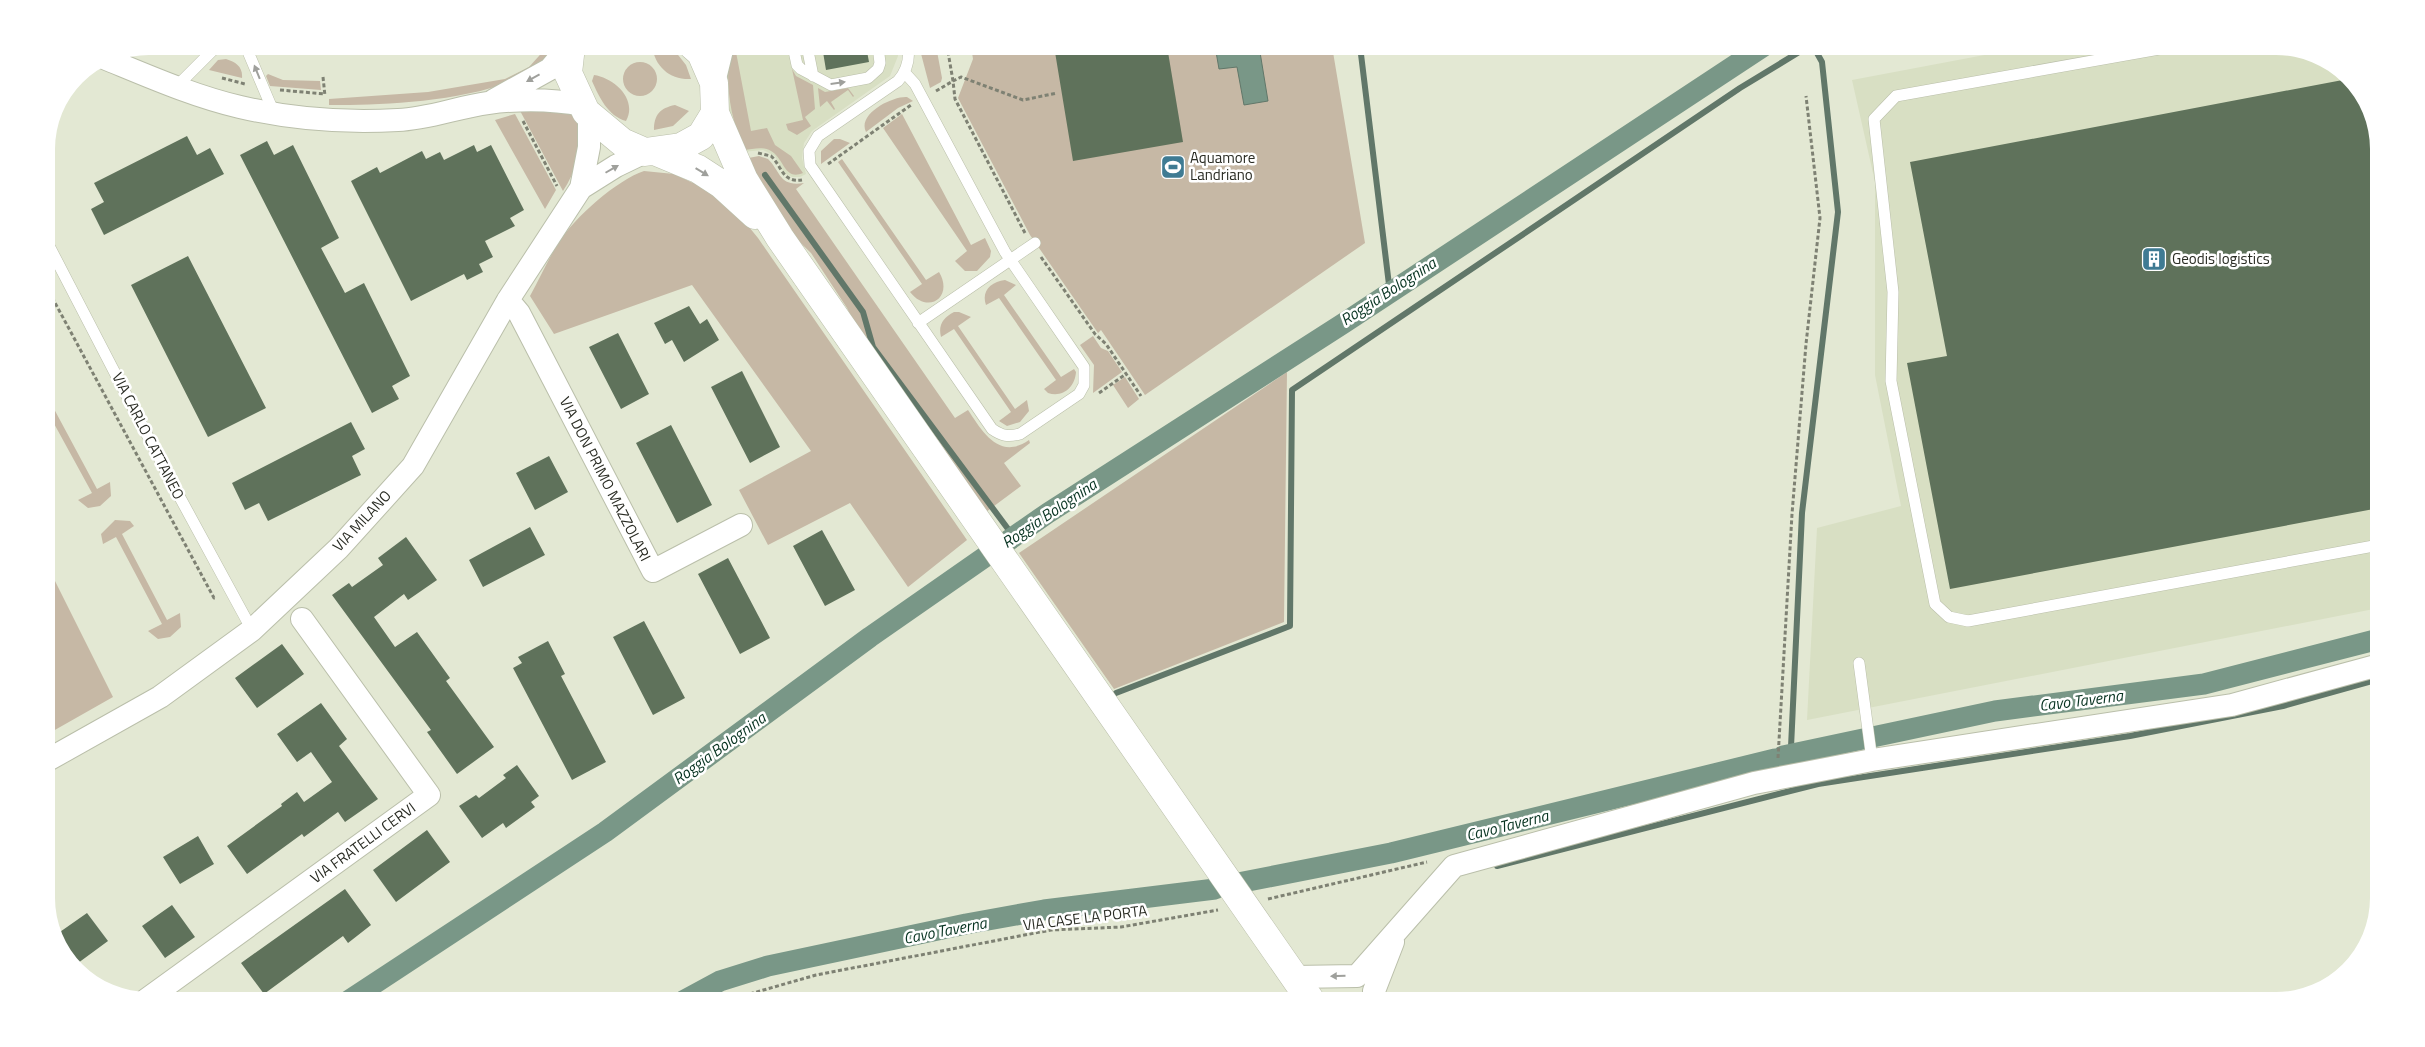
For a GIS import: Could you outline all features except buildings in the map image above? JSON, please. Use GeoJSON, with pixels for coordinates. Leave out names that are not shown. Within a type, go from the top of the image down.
{"type":"FeatureCollection","features":[{"type":"Feature","properties":{"kind":"main road"},"geometry":{"type":"LineString","coordinates":[[569,55],[568,73],[586,111],[622,142],[698,169],[721,184],[780,238]]}},
{"type":"Feature","properties":{"kind":"main road"},"geometry":{"type":"LineString","coordinates":[[702,55],[714,83],[715,113],[744,180],[780,238],[1304,992]]}},
{"type":"Feature","properties":{"kind":"main road"},"geometry":{"type":"LineString","coordinates":[[651,152],[681,147],[701,136],[715,113]]}},
{"type":"Feature","properties":{"kind":"street"},"geometry":{"type":"LineString","coordinates":[[488,103],[550,69],[562,55]]}},
{"type":"Feature","properties":{"kind":"street"},"geometry":{"type":"LineString","coordinates":[[714,83],[721,55]]}},
{"type":"Feature","properties":{"kind":"street"},"geometry":{"type":"LineString","coordinates":[[114,62],[238,107],[325,120],[400,120],[488,103],[557,100],[586,111]]}},
{"type":"Feature","properties":{"kind":"street","name":"VIA MILANO"},"geometry":{"type":"LineString","coordinates":[[581,188],[589,147],[586,111]]}},
{"type":"Feature","properties":{"kind":"street","name":"VIA MILANO"},"geometry":{"type":"LineString","coordinates":[[55,756],[160,697],[252,630],[339,548],[413,466],[508,300],[581,188],[616,166],[651,152]]}},
{"type":"Feature","properties":{"kind":"street","name":"VIA DON PRIMO MAZZOLARI"},"geometry":{"type":"LineString","coordinates":[[508,300],[519,313],[653,572],[741,525]]}},
{"type":"Feature","properties":{"kind":"street","name":"VIA FRATELLI CERVI"},"geometry":{"type":"LineString","coordinates":[[157,992],[429,794],[302,619]]}},
{"type":"Feature","properties":{"kind":"street"},"geometry":{"type":"LineString","coordinates":[[1294,977],[1356,976],[1454,866],[1754,782],[1872,759],[2232,705],[2370,667]]}},
{"type":"Feature","properties":{"kind":"street"},"geometry":{"type":"LineString","coordinates":[[1374,992],[1399,926]]}},
{"type":"Feature","properties":{"kind":"lane"},"geometry":{"type":"LineString","coordinates":[[177,86],[207,55]]}},
{"type":"Feature","properties":{"kind":"lane"},"geometry":{"type":"LineString","coordinates":[[249,55],[274,113]]}},
{"type":"Feature","properties":{"kind":"lane"},"geometry":{"type":"LineString","coordinates":[[795,55],[797,65],[831,85],[868,78],[878,69],[880,63],[879,55]]}},
{"type":"Feature","properties":{"kind":"lane"},"geometry":{"type":"LineString","coordinates":[[809,55],[814,76]]}},
{"type":"Feature","properties":{"kind":"lane"},"geometry":{"type":"LineString","coordinates":[[905,73],[915,84],[1010,260],[1084,367],[1084,385],[1079,394],[1020,434],[1011,436],[1000,435],[992,429],[815,174],[809,158],[811,144],[818,136],[898,81],[905,73],[908,55]]}},
{"type":"Feature","properties":{"kind":"lane"},"geometry":{"type":"LineString","coordinates":[[2126,55],[1896,96],[1874,119],[1893,292],[1891,381],[1935,604],[1949,617],[1968,620],[2370,547]]}},
{"type":"Feature","properties":{"kind":"lane"},"geometry":{"type":"LineString","coordinates":[[918,323],[1035,243]]}},
{"type":"Feature","properties":{"kind":"lane","name":"VIA CARLO CATTANEO"},"geometry":{"type":"LineString","coordinates":[[55,257],[168,476],[252,630]]}},
{"type":"Feature","properties":{"kind":"lane"},"geometry":{"type":"LineString","coordinates":[[1859,663],[1872,759]]}},
{"type":"Feature","properties":{"kind":"path"},"geometry":{"type":"LineString","coordinates":[[193,70],[263,89],[324,94]]}},
{"type":"Feature","properties":{"kind":"path"},"geometry":{"type":"LineString","coordinates":[[953,81],[961,77],[1023,100],[1058,93]]}},
{"type":"Feature","properties":{"kind":"path"},"geometry":{"type":"LineString","coordinates":[[1776,779],[1792,514],[1806,344],[1820,218],[1806,96]]}},
{"type":"Feature","properties":{"kind":"path"},"geometry":{"type":"LineString","coordinates":[[512,102],[568,206]]}},
{"type":"Feature","properties":{"kind":"path"},"geometry":{"type":"LineString","coordinates":[[1079,394],[1085,403],[1126,374]]}},
{"type":"Feature","properties":{"kind":"path","name":"VIA CASE LA PORTA"},"geometry":{"type":"LineString","coordinates":[[758,992],[816,976],[1051,930],[1121,927],[1244,905],[1434,861],[1454,866]]}},
{"type":"Feature","properties":{"kind":"shaded area"},"geometry":{"type":"Polygon","coordinates":[[[540,55],[551,55],[543,64],[518,79],[488,89],[419,101],[329,105],[329,99],[428,92],[505,79],[529,67],[540,55]]]}},
{"type":"Feature","properties":{"kind":"shaded area"},"geometry":{"type":"Polygon","coordinates":[[[655,55],[678,55],[686,65],[691,79],[670,75],[656,60],[655,55]]]}},
{"type":"Feature","properties":{"kind":"shaded area"},"geometry":{"type":"Polygon","coordinates":[[[727,55],[898,55],[890,76],[812,131],[804,143],[802,158],[806,174],[800,177],[792,177],[784,173],[775,156],[763,150],[742,152],[730,125],[725,70],[727,55]]]}},
{"type":"Feature","properties":{"kind":"shaded area"},"geometry":{"type":"Polygon","coordinates":[[[729,55],[737,55],[751,131],[767,128],[775,145],[791,156],[803,173],[792,174],[775,154],[768,149],[744,150],[732,114],[728,79],[729,55]]]}},
{"type":"Feature","properties":{"kind":"shaded area"},"geometry":{"type":"Polygon","coordinates":[[[921,55],[938,55],[942,78],[941,82],[930,88],[921,55]]]}},
{"type":"Feature","properties":{"kind":"shaded area","name":"Aquamore Landriano"},"geometry":{"type":"Polygon","coordinates":[[[972,55],[1334,55],[1365,243],[1145,395],[1101,330],[1098,333],[1030,235],[958,98],[973,59],[972,55]]]}},
{"type":"Feature","properties":{"kind":"shaded area"},"geometry":{"type":"Polygon","coordinates":[[[1217,55],[1260,55],[1268,101],[1244,105],[1237,67],[1219,69],[1217,55]]]}},
{"type":"Feature","properties":{"kind":"shaded area","name":"Geodis logistics"},"geometry":{"type":"Polygon","coordinates":[[[1984,55],[2282,55],[2312,62],[2343,82],[2363,113],[2370,143],[2370,610],[1807,720],[1817,528],[1901,506],[1875,375],[1875,182],[1852,80],[1984,55]]]}},
{"type":"Feature","properties":{"kind":"shaded area"},"geometry":{"type":"Polygon","coordinates":[[[226,59],[238,66],[242,78],[209,70],[218,60],[226,59]]]}},
{"type":"Feature","properties":{"kind":"shaded area"},"geometry":{"type":"Polygon","coordinates":[[[640,62],[652,67],[657,79],[652,91],[640,96],[628,91],[623,79],[628,67],[640,62]]]}},
{"type":"Feature","properties":{"kind":"shaded area"},"geometry":{"type":"Polygon","coordinates":[[[792,69],[796,76],[813,85],[815,109],[805,117],[811,126],[797,135],[788,130],[786,124],[803,120],[792,69]]]}},
{"type":"Feature","properties":{"kind":"shaded area"},"geometry":{"type":"Polygon","coordinates":[[[268,74],[283,80],[320,81],[321,90],[270,86],[266,76],[268,74]]]}},
{"type":"Feature","properties":{"kind":"shaded area"},"geometry":{"type":"Polygon","coordinates":[[[594,75],[609,80],[622,91],[629,105],[626,121],[614,115],[605,105],[592,81],[594,75]]]}},
{"type":"Feature","properties":{"kind":"shaded area"},"geometry":{"type":"Polygon","coordinates":[[[818,88],[825,92],[848,88],[854,96],[848,90],[831,102],[834,110],[827,101],[820,107],[818,88]]]}},
{"type":"Feature","properties":{"kind":"shaded area"},"geometry":{"type":"Polygon","coordinates":[[[901,97],[907,97],[913,101],[898,108],[866,132],[866,119],[878,107],[901,97]]]}},
{"type":"Feature","properties":{"kind":"shaded area"},"geometry":{"type":"Polygon","coordinates":[[[675,105],[689,111],[673,126],[654,130],[655,120],[659,113],[665,108],[675,105]]]}},
{"type":"Feature","properties":{"kind":"shaded area"},"geometry":{"type":"Polygon","coordinates":[[[518,107],[566,110],[578,123],[581,143],[571,178],[563,191],[518,107]]]}},
{"type":"Feature","properties":{"kind":"shaded area"},"geometry":{"type":"Polygon","coordinates":[[[515,114],[556,190],[545,209],[495,120],[515,114]]]}},
{"type":"Feature","properties":{"kind":"shaded area"},"geometry":{"type":"Polygon","coordinates":[[[902,114],[971,245],[985,238],[991,251],[990,257],[977,271],[965,271],[955,261],[967,251],[883,128],[902,114]]]}},
{"type":"Feature","properties":{"kind":"shaded area"},"geometry":{"type":"Polygon","coordinates":[[[834,139],[850,143],[821,164],[821,151],[834,139]]]}},
{"type":"Feature","properties":{"kind":"shaded area"},"geometry":{"type":"Polygon","coordinates":[[[759,156],[768,159],[785,181],[796,184],[804,183],[796,189],[955,418],[968,410],[986,434],[1000,445],[1018,446],[1029,440],[1030,443],[1004,463],[1021,486],[982,515],[870,356],[847,308],[811,253],[781,224],[743,159],[759,156]]]}},
{"type":"Feature","properties":{"kind":"shaded area"},"geometry":{"type":"Polygon","coordinates":[[[842,159],[926,280],[939,272],[943,281],[943,289],[937,300],[924,302],[917,299],[910,292],[922,284],[838,162],[842,159]]]}},
{"type":"Feature","properties":{"kind":"shaded area"},"geometry":{"type":"Polygon","coordinates":[[[644,171],[674,174],[693,183],[697,178],[731,205],[758,238],[967,540],[908,587],[850,503],[768,545],[739,490],[811,451],[692,285],[554,334],[530,296],[551,255],[566,232],[597,200],[622,182],[644,171]]]}},
{"type":"Feature","properties":{"kind":"shaded area"},"geometry":{"type":"Polygon","coordinates":[[[1005,280],[1016,285],[1004,295],[1061,377],[1074,369],[1076,372],[1071,387],[1063,393],[1048,393],[1044,389],[1056,380],[999,298],[986,305],[985,295],[988,288],[995,283],[1005,280]]]}},
{"type":"Feature","properties":{"kind":"shaded area"},"geometry":{"type":"Polygon","coordinates":[[[954,312],[971,317],[958,326],[1015,409],[1027,400],[1029,411],[1020,422],[1007,426],[999,421],[1011,412],[954,329],[941,337],[940,329],[942,322],[954,312]]]}},
{"type":"Feature","properties":{"kind":"shaded area"},"geometry":{"type":"Polygon","coordinates":[[[1093,336],[1101,348],[1108,351],[1122,372],[1093,393],[1094,365],[1080,345],[1093,336]]]}},
{"type":"Feature","properties":{"kind":"shaded area"},"geometry":{"type":"Polygon","coordinates":[[[1287,372],[1284,622],[1114,689],[1019,553],[1287,372]]]}},
{"type":"Feature","properties":{"kind":"shaded area"},"geometry":{"type":"Polygon","coordinates":[[[1125,377],[1139,399],[1128,408],[1113,385],[1125,377]]]}},
{"type":"Feature","properties":{"kind":"shaded area"},"geometry":{"type":"Polygon","coordinates":[[[55,411],[97,489],[110,482],[111,496],[100,506],[88,508],[78,500],[92,493],[55,425],[55,411]]]}},
{"type":"Feature","properties":{"kind":"shaded area"},"geometry":{"type":"Polygon","coordinates":[[[115,520],[130,521],[134,526],[122,534],[167,620],[180,613],[181,627],[170,637],[158,639],[148,631],[162,624],[116,537],[103,544],[101,534],[115,520]]]}},
{"type":"Feature","properties":{"kind":"shaded area"},"geometry":{"type":"Polygon","coordinates":[[[55,581],[113,697],[55,730],[55,581]]]}},
{"type":"Feature","properties":{"kind":"waterway"},"geometry":{"type":"LineString","coordinates":[[1361,55],[1390,293]]}},
{"type":"Feature","properties":{"kind":"waterway","name":"Roggia Bolognina"},"geometry":{"type":"LineString","coordinates":[[362,992],[605,832],[870,637],[1048,513],[1344,323],[1750,55]]}},
{"type":"Feature","properties":{"kind":"waterway"},"geometry":{"type":"LineString","coordinates":[[1116,693],[1290,626],[1292,390],[1740,88],[1794,55]]}},
{"type":"Feature","properties":{"kind":"waterway"},"geometry":{"type":"LineString","coordinates":[[1792,768],[1791,747],[1802,513],[1838,212],[1822,62],[1818,55]]}},
{"type":"Feature","properties":{"kind":"waterway"},"geometry":{"type":"LineString","coordinates":[[765,175],[863,312],[873,347],[1014,537]]}},
{"type":"Feature","properties":{"kind":"waterway","name":"Cavo Taverna"},"geometry":{"type":"LineString","coordinates":[[1783,756],[1995,711],[2204,684],[2370,641]]}},
{"type":"Feature","properties":{"kind":"waterway"},"geometry":{"type":"LineString","coordinates":[[1497,866],[1818,784],[2130,736],[2283,706],[2370,682]]}},
{"type":"Feature","properties":{"kind":"waterway","name":"Cavo Taverna"},"geometry":{"type":"LineString","coordinates":[[1238,883],[1391,853],[1775,759]]}},
{"type":"Feature","properties":{"kind":"waterway","name":"Cavo Taverna"},"geometry":{"type":"LineString","coordinates":[[700,992],[720,981],[768,966],[966,924],[1044,910],[1215,889]]}},
{"type":"Feature","properties":{"kind":"place","name":"Aquamore Landriano"},"geometry":{"type":"Point","coordinates":[1173,167]}},
{"type":"Feature","properties":{"kind":"place","name":"Geodis logistics"},"geometry":{"type":"Point","coordinates":[2154,259]}}]}
